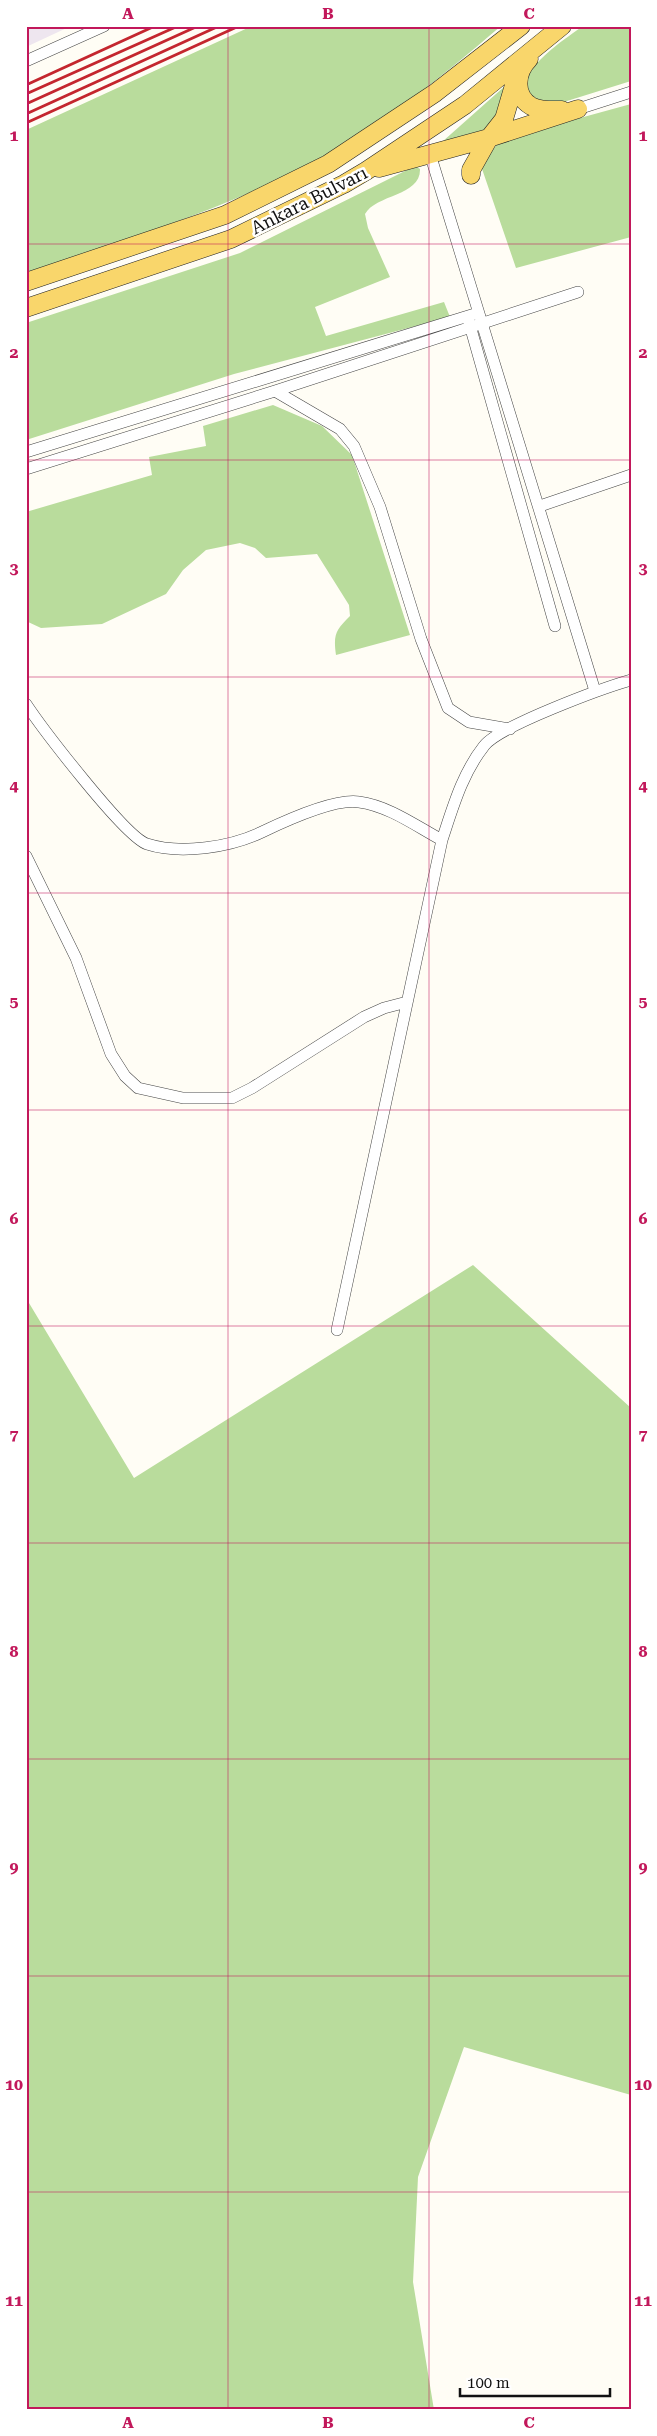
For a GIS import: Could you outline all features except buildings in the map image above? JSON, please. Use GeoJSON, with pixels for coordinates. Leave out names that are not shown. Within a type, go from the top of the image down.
{"type":"FeatureCollection","features":[{"type":"Feature","properties":{"kind":"main road","name":"Ankara Bulvarı"},"geometry":{"type":"LineString","coordinates":[[26,282],[225,215],[328,164],[435,93],[521,26]]}},
{"type":"Feature","properties":{"kind":"main road","name":"Ankara Bulvarı"},"geometry":{"type":"LineString","coordinates":[[26,308],[231,240],[366,171],[465,104],[561,27]]}},
{"type":"Feature","properties":{"kind":"main road"},"geometry":{"type":"LineString","coordinates":[[471,175],[471,170],[504,119],[515,77],[524,65],[561,27]]}},
{"type":"Feature","properties":{"kind":"main road"},"geometry":{"type":"LineString","coordinates":[[524,65],[518,78],[518,87],[522,96],[532,106],[548,111],[578,109]]}},
{"type":"Feature","properties":{"kind":"main road"},"geometry":{"type":"LineString","coordinates":[[366,171],[490,138],[578,109]]}},
{"type":"Feature","properties":{"kind":"street"},"geometry":{"type":"LineString","coordinates":[[26,61],[104,26]]}},
{"type":"Feature","properties":{"kind":"street"},"geometry":{"type":"LineString","coordinates":[[578,109],[631,92]]}},
{"type":"Feature","properties":{"kind":"street"},"geometry":{"type":"LineString","coordinates":[[430,154],[596,691]]}},
{"type":"Feature","properties":{"kind":"street"},"geometry":{"type":"LineString","coordinates":[[26,469],[275,391],[578,292]]}},
{"type":"Feature","properties":{"kind":"street"},"geometry":{"type":"LineString","coordinates":[[26,452],[478,313]]}},
{"type":"Feature","properties":{"kind":"street"},"geometry":{"type":"LineString","coordinates":[[467,316],[555,626]]}},
{"type":"Feature","properties":{"kind":"street"},"geometry":{"type":"LineString","coordinates":[[275,391],[340,430],[354,446],[380,507],[421,639],[448,708],[468,722],[510,729]]}},
{"type":"Feature","properties":{"kind":"street"},"geometry":{"type":"LineString","coordinates":[[540,506],[631,475]]}},
{"type":"Feature","properties":{"kind":"street"},"geometry":{"type":"LineString","coordinates":[[337,1330],[442,840],[459,787],[485,744],[510,729],[596,691],[631,680]]}},
{"type":"Feature","properties":{"kind":"street"},"geometry":{"type":"LineString","coordinates":[[26,704],[98,796],[146,844],[180,850],[212,847],[259,834],[302,813],[359,801],[396,814],[442,840]]}},
{"type":"Feature","properties":{"kind":"street"},"geometry":{"type":"LineString","coordinates":[[26,856],[76,958],[110,1054],[125,1076],[138,1088],[183,1098],[232,1098],[252,1088],[364,1017],[407,1002]]}},
{"type":"Feature","properties":{"kind":"shaded area"},"geometry":{"type":"Polygon","coordinates":[[[26,26],[71,26],[26,47],[26,26]]]}},
{"type":"Feature","properties":{"kind":"green space"},"geometry":{"type":"Polygon","coordinates":[[[252,26],[501,26],[409,101],[360,135],[308,165],[274,182],[204,211],[26,274],[26,130],[252,26]]]}},
{"type":"Feature","properties":{"kind":"green space"},"geometry":{"type":"Polygon","coordinates":[[[583,26],[631,26],[631,81],[551,106],[540,103],[531,96],[526,87],[527,78],[543,57],[583,26]]]}},
{"type":"Feature","properties":{"kind":"green space"},"geometry":{"type":"Polygon","coordinates":[[[505,86],[500,119],[486,130],[442,142],[505,86]]]}},
{"type":"Feature","properties":{"kind":"green space"},"geometry":{"type":"Polygon","coordinates":[[[631,104],[631,237],[516,268],[481,166],[500,140],[631,104]]]}},
{"type":"Feature","properties":{"kind":"green space"},"geometry":{"type":"Polygon","coordinates":[[[417,167],[420,169],[418,178],[413,185],[378,202],[365,214],[368,228],[390,277],[315,307],[326,336],[444,302],[450,317],[234,374],[26,440],[26,323],[240,253],[411,168],[417,167]]]}},
{"type":"Feature","properties":{"kind":"green space"},"geometry":{"type":"Polygon","coordinates":[[[273,405],[322,426],[352,455],[410,635],[336,655],[335,637],[341,625],[350,616],[349,605],[317,554],[266,558],[255,548],[240,543],[206,550],[183,570],[166,594],[102,624],[41,628],[26,621],[26,512],[152,475],[149,457],[206,446],[203,426],[273,405]]]}},
{"type":"Feature","properties":{"kind":"green space"},"geometry":{"type":"Polygon","coordinates":[[[473,1265],[631,1408],[631,2095],[464,2047],[418,2177],[413,2282],[434,2410],[26,2410],[26,1298],[134,1478],[473,1265]]]}},
{"type":"Feature","properties":{"kind":"railway"},"geometry":{"type":"LineString","coordinates":[[26,85],[155,26]]}},
{"type":"Feature","properties":{"kind":"railway"},"geometry":{"type":"LineString","coordinates":[[26,94],[178,26]]}},
{"type":"Feature","properties":{"kind":"railway"},"geometry":{"type":"LineString","coordinates":[[26,104],[198,26]]}},
{"type":"Feature","properties":{"kind":"railway"},"geometry":{"type":"LineString","coordinates":[[26,114],[219,26]]}},
{"type":"Feature","properties":{"kind":"railway"},"geometry":{"type":"LineString","coordinates":[[26,123],[239,26]]}}]}
